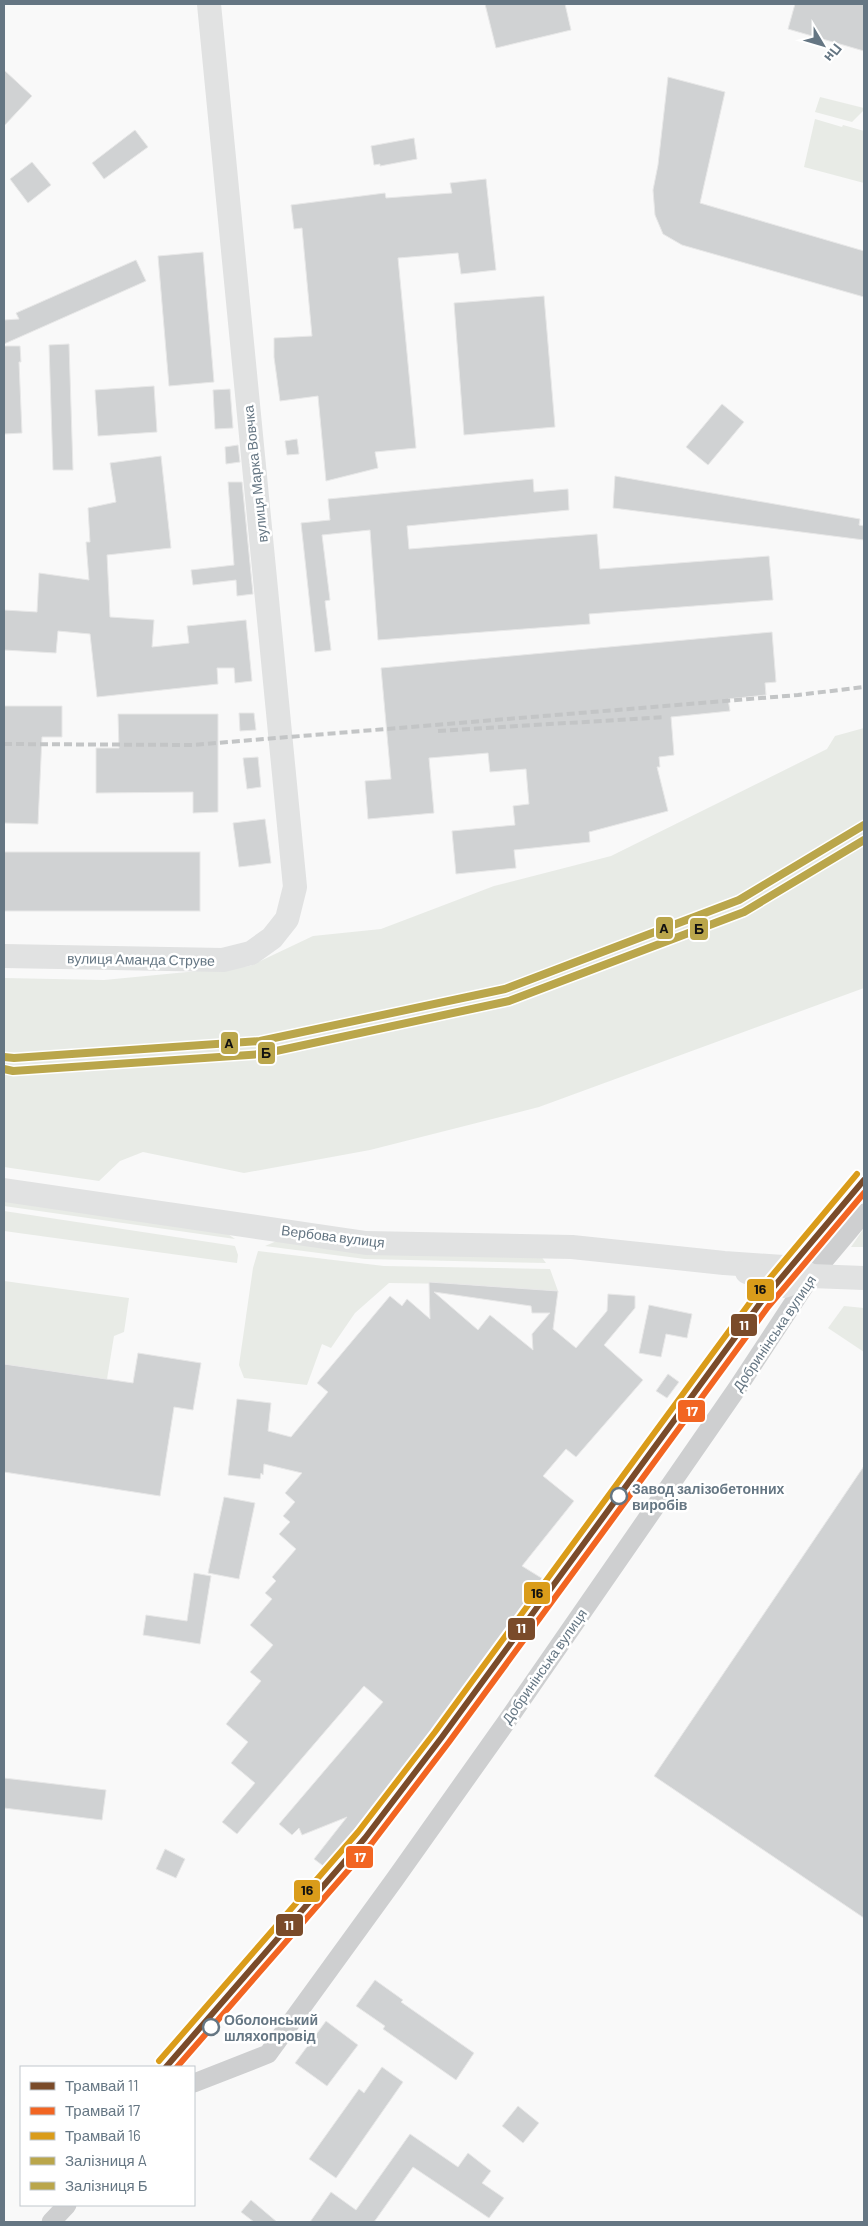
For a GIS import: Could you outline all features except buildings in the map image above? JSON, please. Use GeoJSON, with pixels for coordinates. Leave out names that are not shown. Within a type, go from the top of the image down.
{"type":"FeatureCollection","features":[{"type":"Feature","properties":{"kind":"main road","name":"вулиця Марка Вовчка"},"geometry":{"type":"LineString","coordinates":[[209,4],[296,888],[287,918],[272,938]]}},
{"type":"Feature","properties":{"kind":"main road","name":"вулиця Аманда Струве"},"geometry":{"type":"LineString","coordinates":[[4,956],[223,960],[252,953],[272,938]]}},
{"type":"Feature","properties":{"kind":"main road","name":"Вербова вулиця"},"geometry":{"type":"LineString","coordinates":[[4,1190],[366,1243],[572,1247],[724,1263],[798,1268],[811,1276],[864,1278]]}},
{"type":"Feature","properties":{"kind":"street","name":"Добринінська вулиця"},"geometry":{"type":"LineString","coordinates":[[195,2083],[268,2054],[507,1721],[736,1390],[811,1276],[864,1213]]}},
{"type":"Feature","properties":{"kind":"street"},"geometry":{"type":"LineString","coordinates":[[52,2222],[66,2206]]}},
{"type":"Feature","properties":{"kind":"shaded area"},"geometry":{"type":"Polygon","coordinates":[[[820,97],[864,108],[864,110],[852,122],[815,112],[820,97]]]}},
{"type":"Feature","properties":{"kind":"shaded area"},"geometry":{"type":"Polygon","coordinates":[[[815,119],[864,131],[864,183],[804,167],[815,119]]]}},
{"type":"Feature","properties":{"kind":"shaded area"},"geometry":{"type":"Polygon","coordinates":[[[864,728],[864,988],[539,1107],[370,1150],[244,1173],[143,1152],[120,1161],[99,1181],[4,1167],[4,978],[104,980],[250,966],[313,936],[381,929],[494,886],[611,856],[827,749],[835,736],[864,728]]]}},
{"type":"Feature","properties":{"kind":"shaded area"},"geometry":{"type":"Polygon","coordinates":[[[4,1198],[225,1232],[235,1239],[4,1206],[4,1198]]]}},
{"type":"Feature","properties":{"kind":"shaded area"},"geometry":{"type":"Polygon","coordinates":[[[4,1211],[235,1246],[238,1255],[237,1263],[4,1231],[4,1211]]]}},
{"type":"Feature","properties":{"kind":"shaded area"},"geometry":{"type":"Polygon","coordinates":[[[864,1228],[864,1247],[851,1247],[864,1228]]]}},
{"type":"Feature","properties":{"kind":"shaded area"},"geometry":{"type":"Polygon","coordinates":[[[279,1240],[540,1255],[546,1263],[365,1259],[265,1246],[279,1240]]]}},
{"type":"Feature","properties":{"kind":"shaded area"},"geometry":{"type":"Polygon","coordinates":[[[258,1251],[384,1266],[550,1269],[558,1291],[456,1284],[389,1283],[355,1313],[331,1348],[322,1344],[307,1385],[244,1378],[239,1365],[253,1268],[258,1251]]]}},
{"type":"Feature","properties":{"kind":"shaded area"},"geometry":{"type":"Polygon","coordinates":[[[4,1281],[129,1298],[124,1332],[114,1336],[107,1379],[4,1364],[4,1281]]]}},
{"type":"Feature","properties":{"kind":"shaded area"},"geometry":{"type":"Polygon","coordinates":[[[844,1306],[864,1308],[864,1352],[828,1328],[844,1306]]]}},
{"type":"Feature","properties":{"kind":"railway"},"geometry":{"type":"LineString","coordinates":[[4,744],[192,745],[798,695],[864,687]]}},
{"type":"Feature","properties":{"kind":"railway"},"geometry":{"type":"LineString","coordinates":[[438,731],[665,717]]}},
{"type":"Feature","properties":{"kind":"tram line","name":"16"},"geometry":{"type":"LineString","coordinates":[[159,2061],[358,1832],[435,1732],[754,1297],[857,1174]]}},
{"type":"Feature","properties":{"kind":"tram line","name":"11"},"geometry":{"type":"LineString","coordinates":[[167,2066],[365,1838],[442,1737],[761,1302],[864,1180]]}},
{"type":"Feature","properties":{"kind":"tram line","name":"17"},"geometry":{"type":"LineString","coordinates":[[178,2066],[372,1843],[449,1742],[768,1307],[864,1193]]}},
{"type":"Feature","properties":{"kind":"rail line","name":"A"},"geometry":{"type":"LineString","coordinates":[[4,1057],[14,1058],[260,1041],[505,989],[739,900],[864,825]]}},
{"type":"Feature","properties":{"kind":"rail line","name":"Б"},"geometry":{"type":"LineString","coordinates":[[4,1069],[13,1071],[262,1054],[509,1001],[744,912],[864,840]]}},
{"type":"Feature","properties":{"kind":"place","name":"Завод залізобетонних виробів"},"geometry":{"type":"Point","coordinates":[619,1496]}},
{"type":"Feature","properties":{"kind":"place","name":"Оболонський шляхопровід"},"geometry":{"type":"Point","coordinates":[211,2027]}}]}
